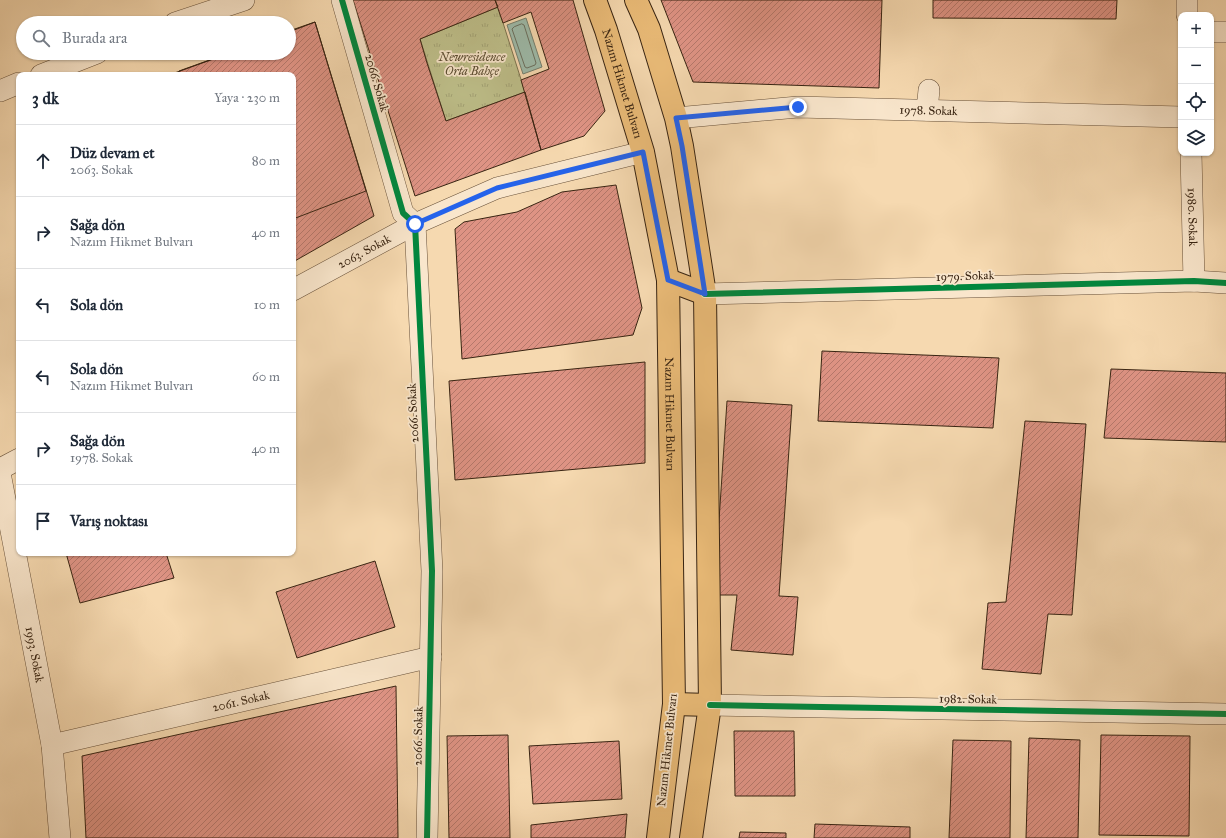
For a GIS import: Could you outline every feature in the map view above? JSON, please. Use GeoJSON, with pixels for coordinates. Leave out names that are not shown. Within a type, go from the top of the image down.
{"type":"FeatureCollection","features":[{"type":"Feature","properties":{"kind":"main road","name":"Nazım Hikmet Bulvarı"},"geometry":{"type":"LineString","coordinates":[[595,0],[606,30],[643,152],[668,280],[674,704],[658,838]]}},
{"type":"Feature","properties":{"kind":"main road"},"geometry":{"type":"LineString","coordinates":[[636,0],[649,29],[676,118],[682,146],[705,294],[710,705],[691,838]]}},
{"type":"Feature","properties":{"kind":"main road"},"geometry":{"type":"LineString","coordinates":[[668,280],[705,294]]}},
{"type":"Feature","properties":{"kind":"main road"},"geometry":{"type":"LineString","coordinates":[[674,704],[710,705]]}},
{"type":"Feature","properties":{"kind":"street"},"geometry":{"type":"LineString","coordinates":[[196,16],[244,0]]}},
{"type":"Feature","properties":{"kind":"street","name":"2066. Sokak"},"geometry":{"type":"LineString","coordinates":[[342,0],[375,99],[403,213],[415,224],[432,572],[427,838]]}},
{"type":"Feature","properties":{"kind":"street"},"geometry":{"type":"LineString","coordinates":[[1187,0],[1187,12]]}},
{"type":"Feature","properties":{"kind":"street"},"geometry":{"type":"LineString","coordinates":[[1214,32],[1226,32]]}},
{"type":"Feature","properties":{"kind":"street"},"geometry":{"type":"LineString","coordinates":[[49,72],[79,60]]}},
{"type":"Feature","properties":{"kind":"street"},"geometry":{"type":"LineString","coordinates":[[0,91],[16,85]]}},
{"type":"Feature","properties":{"kind":"street","name":"1978. Sokak"},"geometry":{"type":"LineString","coordinates":[[676,118],[798,107],[928,100],[1178,117]]}},
{"type":"Feature","properties":{"kind":"street","name":"2063. Sokak"},"geometry":{"type":"LineString","coordinates":[[296,288],[415,224],[497,188],[643,152]]}},
{"type":"Feature","properties":{"kind":"street","name":"1980. Sokak"},"geometry":{"type":"LineString","coordinates":[[1191,156],[1194,281]]}},
{"type":"Feature","properties":{"kind":"street","name":"1979. Sokak"},"geometry":{"type":"LineString","coordinates":[[705,294],[1194,281],[1226,283]]}},
{"type":"Feature","properties":{"kind":"street"},"geometry":{"type":"LineString","coordinates":[[0,469],[16,461]]}},
{"type":"Feature","properties":{"kind":"street","name":"1993. Sokak"},"geometry":{"type":"LineString","coordinates":[[0,473],[52,745],[60,838]]}},
{"type":"Feature","properties":{"kind":"street","name":"2061. Sokak"},"geometry":{"type":"LineString","coordinates":[[52,745],[431,657]]}},
{"type":"Feature","properties":{"kind":"street","name":"1982. Sokak"},"geometry":{"type":"LineString","coordinates":[[710,705],[1226,714]]}},
{"type":"Feature","properties":{"kind":"green space","name":"Newresidence Orta Bahçe"},"geometry":{"type":"Polygon","coordinates":[[[498,7],[525,92],[446,121],[420,39],[498,7]]]}},
{"type":"Feature","properties":{"kind":"water"},"geometry":{"type":"Polygon","coordinates":[[[526,18],[542,67],[523,74],[507,25],[526,18]]]}},
{"type":"Feature","properties":{"kind":"building"},"geometry":{"type":"Polygon","coordinates":[[[353,0],[495,0],[498,7],[420,39],[427,63],[446,121],[525,92],[541,150],[415,196],[353,0]]]}},
{"type":"Feature","properties":{"kind":"building"},"geometry":{"type":"Polygon","coordinates":[[[495,0],[573,0],[605,111],[584,136],[541,150],[521,80],[549,69],[531,12],[503,23],[495,0]]]}},
{"type":"Feature","properties":{"kind":"building"},"geometry":{"type":"Polygon","coordinates":[[[661,0],[882,0],[879,88],[693,82],[661,0]]]}},
{"type":"Feature","properties":{"kind":"building"},"geometry":{"type":"Polygon","coordinates":[[[933,0],[1117,0],[1116,19],[933,18],[933,0]]]}},
{"type":"Feature","properties":{"kind":"building"},"geometry":{"type":"Polygon","coordinates":[[[315,22],[374,216],[296,260],[296,72],[179,71],[210,60],[296,60],[296,29],[315,22]]]}},
{"type":"Feature","properties":{"kind":"building"},"geometry":{"type":"Polygon","coordinates":[[[315,22],[366,191],[296,218],[296,72],[177,72],[211,60],[296,60],[296,29],[315,22]]]}},
{"type":"Feature","properties":{"kind":"building"},"geometry":{"type":"Polygon","coordinates":[[[616,185],[642,308],[633,335],[462,359],[455,229],[464,222],[517,212],[562,192],[616,185]]]}},
{"type":"Feature","properties":{"kind":"building"},"geometry":{"type":"Polygon","coordinates":[[[822,351],[999,358],[993,428],[818,421],[822,351]]]}},
{"type":"Feature","properties":{"kind":"building"},"geometry":{"type":"Polygon","coordinates":[[[645,362],[645,463],[455,480],[449,381],[645,362]]]}},
{"type":"Feature","properties":{"kind":"building"},"geometry":{"type":"Polygon","coordinates":[[[1111,369],[1226,373],[1226,442],[1104,438],[1111,369]]]}},
{"type":"Feature","properties":{"kind":"building"},"geometry":{"type":"Polygon","coordinates":[[[727,401],[792,405],[779,596],[798,597],[793,655],[731,650],[737,595],[714,595],[727,401]]]}},
{"type":"Feature","properties":{"kind":"building"},"geometry":{"type":"Polygon","coordinates":[[[1025,421],[1086,424],[1072,615],[1048,614],[1041,674],[982,669],[988,603],[1006,602],[1025,421]]]}},
{"type":"Feature","properties":{"kind":"building"},"geometry":{"type":"Polygon","coordinates":[[[67,556],[167,556],[174,578],[80,603],[67,556]]]}},
{"type":"Feature","properties":{"kind":"building"},"geometry":{"type":"Polygon","coordinates":[[[375,561],[395,627],[297,658],[276,592],[375,561]]]}},
{"type":"Feature","properties":{"kind":"building"},"geometry":{"type":"Polygon","coordinates":[[[396,686],[398,838],[86,838],[82,756],[396,686]]]}},
{"type":"Feature","properties":{"kind":"building"},"geometry":{"type":"Polygon","coordinates":[[[734,731],[794,731],[795,796],[735,796],[734,731]]]}},
{"type":"Feature","properties":{"kind":"building"},"geometry":{"type":"Polygon","coordinates":[[[508,735],[510,838],[449,838],[447,736],[508,735]]]}},
{"type":"Feature","properties":{"kind":"building"},"geometry":{"type":"Polygon","coordinates":[[[1101,735],[1190,736],[1189,836],[1099,835],[1101,735]]]}},
{"type":"Feature","properties":{"kind":"building"},"geometry":{"type":"Polygon","coordinates":[[[1029,738],[1080,740],[1078,838],[1026,838],[1029,738]]]}},
{"type":"Feature","properties":{"kind":"building"},"geometry":{"type":"Polygon","coordinates":[[[953,740],[1011,741],[1010,838],[949,838],[953,740]]]}},
{"type":"Feature","properties":{"kind":"building"},"geometry":{"type":"Polygon","coordinates":[[[619,741],[622,799],[533,804],[529,746],[619,741]]]}},
{"type":"Feature","properties":{"kind":"building"},"geometry":{"type":"Polygon","coordinates":[[[627,814],[625,838],[531,838],[531,825],[627,814]]]}},
{"type":"Feature","properties":{"kind":"building"},"geometry":{"type":"Polygon","coordinates":[[[815,824],[910,827],[910,838],[814,838],[815,824]]]}},
{"type":"Feature","properties":{"kind":"building"},"geometry":{"type":"Polygon","coordinates":[[[740,832],[786,833],[786,838],[739,838],[740,832]]]}},
{"type":"Feature","properties":{"kind":"cycle path"},"geometry":{"type":"LineString","coordinates":[[342,0],[403,213],[415,224],[432,571],[427,838]]}},
{"type":"Feature","properties":{"kind":"cycle path"},"geometry":{"type":"LineString","coordinates":[[705,294],[1194,281],[1226,283]]}},
{"type":"Feature","properties":{"kind":"cycle path"},"geometry":{"type":"LineString","coordinates":[[710,705],[1226,714]]}},
{"type":"Feature","properties":{"kind":"route"},"geometry":{"type":"LineString","coordinates":[[415,224],[497,188],[643,152],[668,280],[705,294],[682,146],[676,118],[798,107]]}}]}
